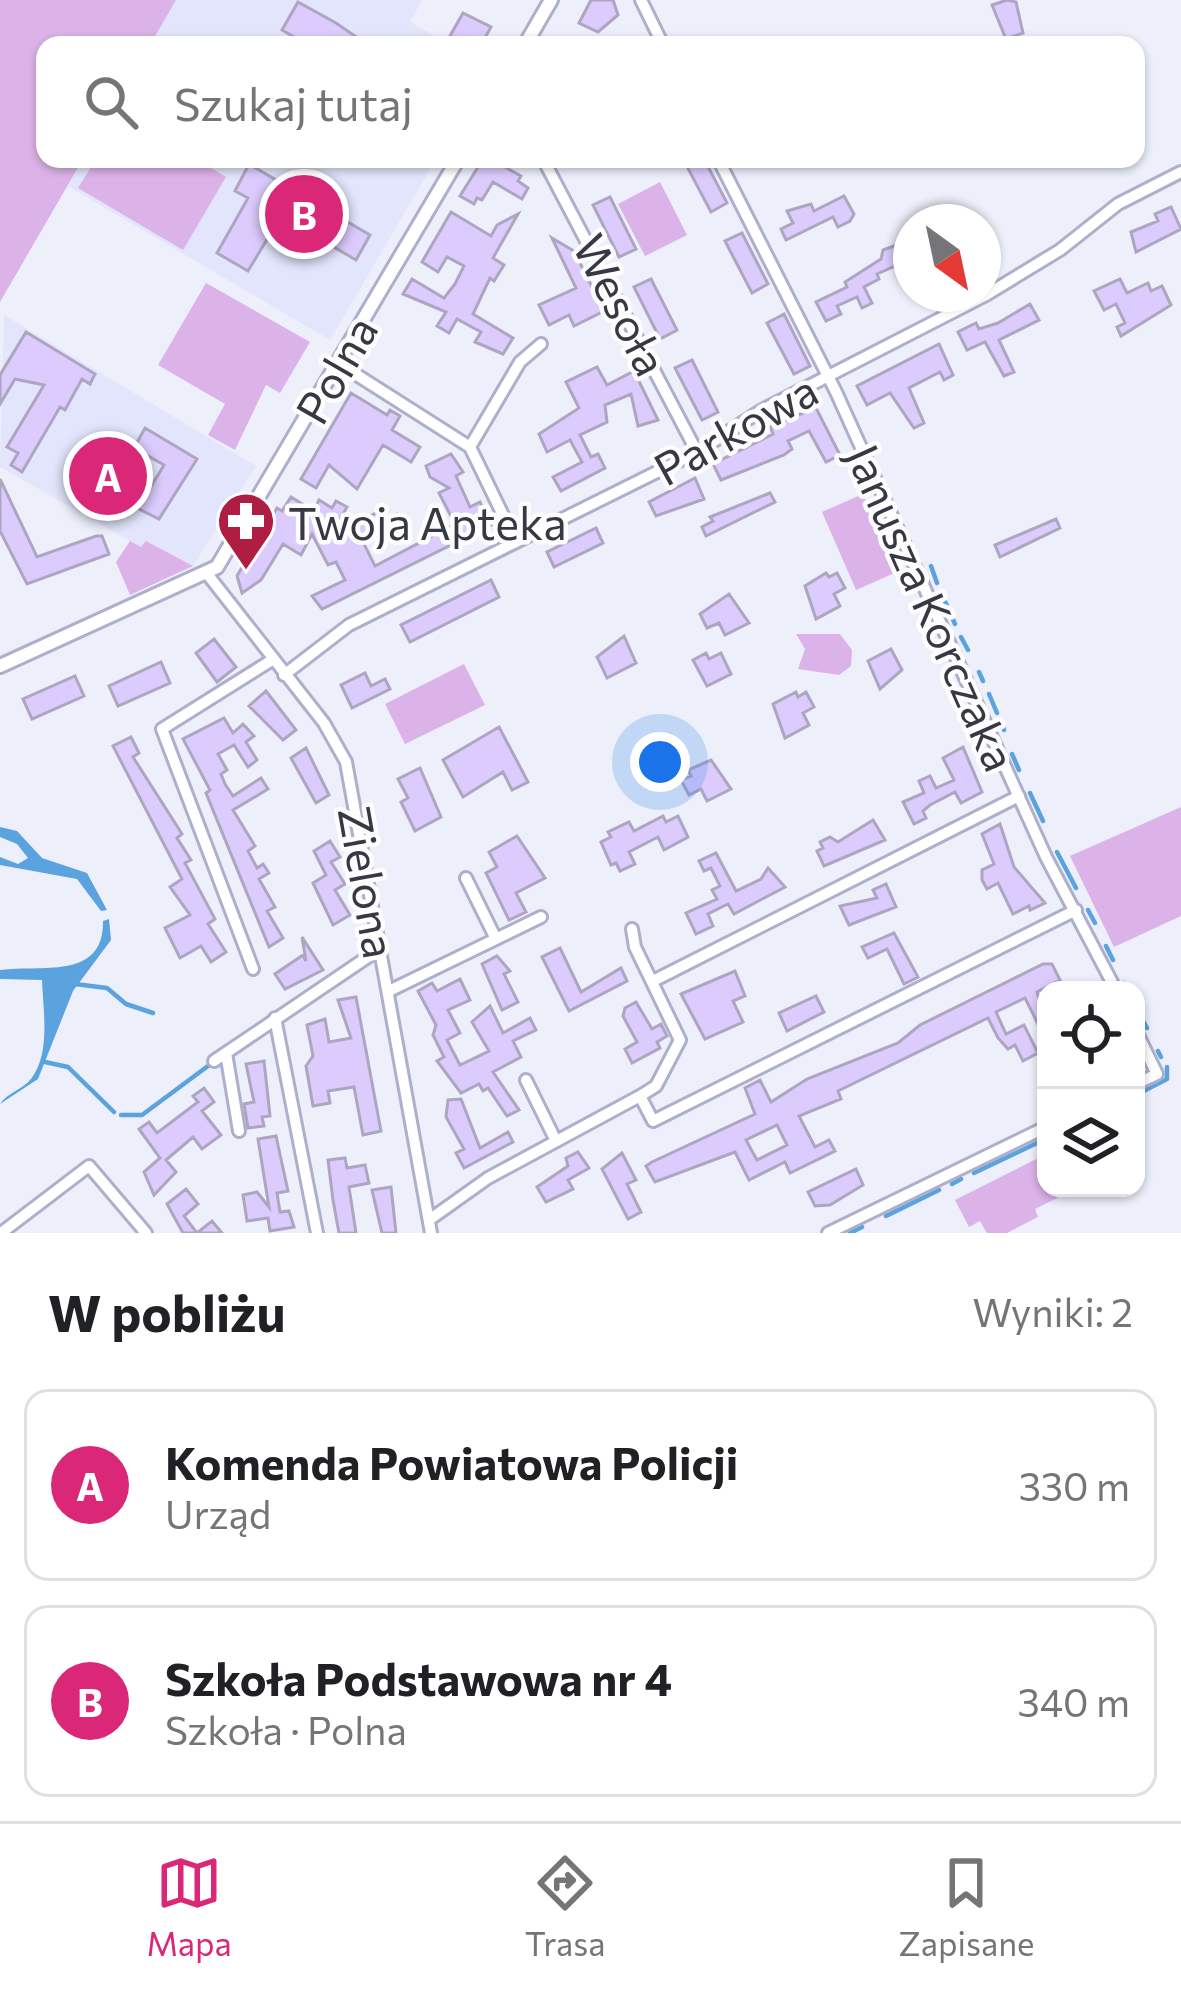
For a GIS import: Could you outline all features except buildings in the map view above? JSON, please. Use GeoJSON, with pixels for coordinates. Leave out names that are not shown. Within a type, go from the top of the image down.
{"type":"FeatureCollection","features":[{"type":"Feature","properties":{"kind":"street"},"geometry":{"type":"LineString","coordinates":[[530,36],[551,0]]}},
{"type":"Feature","properties":{"kind":"street"},"geometry":{"type":"LineString","coordinates":[[641,0],[659,36]]}},
{"type":"Feature","properties":{"kind":"street","name":"Polna"},"geometry":{"type":"LineString","coordinates":[[208,574],[224,559],[453,168]]}},
{"type":"Feature","properties":{"kind":"street","name":"Wesoła"},"geometry":{"type":"LineString","coordinates":[[548,168],[697,452]]}},
{"type":"Feature","properties":{"kind":"street","name":"Janusza Korczaka"},"geometry":{"type":"LineString","coordinates":[[723,168],[828,377],[1019,796],[1112,981]]}},
{"type":"Feature","properties":{"kind":"street","name":"Parkowa"},"geometry":{"type":"LineString","coordinates":[[284,675],[350,625],[697,452],[754,415],[1024,274],[1118,204],[1181,172]]}},
{"type":"Feature","properties":{"kind":"street"},"geometry":{"type":"LineString","coordinates":[[470,447],[520,362],[541,344]]}},
{"type":"Feature","properties":{"kind":"street"},"geometry":{"type":"LineString","coordinates":[[338,363],[470,447],[516,542]]}},
{"type":"Feature","properties":{"kind":"street"},"geometry":{"type":"LineString","coordinates":[[0,666],[208,574]]}},
{"type":"Feature","properties":{"kind":"street","name":"Zielona"},"geometry":{"type":"LineString","coordinates":[[208,574],[329,731],[346,762],[430,1226]]}},
{"type":"Feature","properties":{"kind":"street"},"geometry":{"type":"LineString","coordinates":[[253,969],[163,729],[272,660]]}},
{"type":"Feature","properties":{"kind":"street"},"geometry":{"type":"LineString","coordinates":[[653,981],[1019,796]]}},
{"type":"Feature","properties":{"kind":"street"},"geometry":{"type":"LineString","coordinates":[[466,878],[496,939]]}},
{"type":"Feature","properties":{"kind":"street"},"geometry":{"type":"LineString","coordinates":[[640,1096],[653,1121],[1076,910]]}},
{"type":"Feature","properties":{"kind":"street"},"geometry":{"type":"LineString","coordinates":[[389,991],[541,917]]}},
{"type":"Feature","properties":{"kind":"street"},"geometry":{"type":"LineString","coordinates":[[430,1226],[488,1178],[656,1086],[680,1040],[634,947],[632,929]]}},
{"type":"Feature","properties":{"kind":"street"},"geometry":{"type":"LineString","coordinates":[[214,1061],[381,948]]}},
{"type":"Feature","properties":{"kind":"street"},"geometry":{"type":"LineString","coordinates":[[275,1018],[316,1233]]}},
{"type":"Feature","properties":{"kind":"street"},"geometry":{"type":"LineString","coordinates":[[1145,1049],[1157,1074],[1145,1080]]}},
{"type":"Feature","properties":{"kind":"street"},"geometry":{"type":"LineString","coordinates":[[226,1053],[239,1131]]}},
{"type":"Feature","properties":{"kind":"street"},"geometry":{"type":"LineString","coordinates":[[526,1080],[556,1141]]}},
{"type":"Feature","properties":{"kind":"street"},"geometry":{"type":"LineString","coordinates":[[828,1233],[1037,1131]]}},
{"type":"Feature","properties":{"kind":"street"},"geometry":{"type":"LineString","coordinates":[[1,1233],[89,1166],[146,1233]]}},
{"type":"Feature","properties":{"kind":"shaded area"},"geometry":{"type":"Polygon","coordinates":[[[0,0],[176,0],[155,36],[36,36],[36,168],[78,168],[0,302],[0,0]]]}},
{"type":"Feature","properties":{"kind":"shaded area"},"geometry":{"type":"Polygon","coordinates":[[[176,0],[422,0],[410,22],[434,36],[155,36],[176,0]]]}},
{"type":"Feature","properties":{"kind":"shaded area"},"geometry":{"type":"Polygon","coordinates":[[[78,168],[431,168],[330,340],[68,186],[78,168]]]}},
{"type":"Feature","properties":{"kind":"shaded area"},"geometry":{"type":"Polygon","coordinates":[[[90,168],[211,168],[226,177],[183,250],[78,188],[90,168]]]}},
{"type":"Feature","properties":{"kind":"shaded area"},"geometry":{"type":"Polygon","coordinates":[[[660,182],[687,235],[645,256],[618,204],[660,182]]]}},
{"type":"Feature","properties":{"kind":"shaded area"},"geometry":{"type":"Polygon","coordinates":[[[206,283],[310,342],[280,393],[266,385],[235,450],[208,435],[225,404],[158,365],[206,283]]]}},
{"type":"Feature","properties":{"kind":"shaded area"},"geometry":{"type":"Polygon","coordinates":[[[4,315],[256,466],[193,566],[146,541],[141,547],[0,467],[4,315]]]}},
{"type":"Feature","properties":{"kind":"shaded area"},"geometry":{"type":"Polygon","coordinates":[[[863,494],[897,572],[856,590],[822,512],[863,494]]]}},
{"type":"Feature","properties":{"kind":"shaded area"},"geometry":{"type":"Polygon","coordinates":[[[130,541],[141,547],[146,541],[193,566],[130,595],[116,562],[130,541]]]}},
{"type":"Feature","properties":{"kind":"shaded area"},"geometry":{"type":"Polygon","coordinates":[[[796,634],[840,634],[852,650],[851,666],[839,675],[798,669],[805,649],[796,634]]]}},
{"type":"Feature","properties":{"kind":"shaded area"},"geometry":{"type":"Polygon","coordinates":[[[464,664],[485,705],[405,744],[385,704],[464,664]]]}},
{"type":"Feature","properties":{"kind":"shaded area"},"geometry":{"type":"Polygon","coordinates":[[[1181,807],[1181,916],[1114,947],[1070,856],[1181,807]]]}},
{"type":"Feature","properties":{"kind":"shaded area"},"geometry":{"type":"Polygon","coordinates":[[[1037,1159],[1037,1197],[1059,1197],[1035,1209],[1038,1217],[1007,1233],[987,1233],[980,1221],[969,1227],[955,1200],[1037,1159]]]}},
{"type":"Feature","properties":{"kind":"water"},"geometry":{"type":"Polygon","coordinates":[[[0,827],[17,831],[42,858],[87,873],[107,910],[101,911],[77,879],[0,865],[0,857],[18,864],[28,858],[17,844],[0,837],[0,827]]]}},
{"type":"Feature","properties":{"kind":"water"},"geometry":{"type":"Polygon","coordinates":[[[109,919],[111,940],[73,991],[38,1079],[0,1104],[31,1079],[41,1057],[44,1031],[42,980],[0,979],[0,970],[81,961],[93,953],[101,940],[103,921],[109,919]]]}},
{"type":"Feature","properties":{"kind":"waterway"},"geometry":{"type":"LineString","coordinates":[[931,566],[937,583]]}},
{"type":"Feature","properties":{"kind":"waterway"},"geometry":{"type":"LineString","coordinates":[[943,597],[955,624]]}},
{"type":"Feature","properties":{"kind":"waterway"},"geometry":{"type":"LineString","coordinates":[[961,637],[968,650]]}},
{"type":"Feature","properties":{"kind":"waterway"},"geometry":{"type":"LineString","coordinates":[[979,672],[983,681]]}},
{"type":"Feature","properties":{"kind":"waterway"},"geometry":{"type":"LineString","coordinates":[[989,694],[997,713]]}},
{"type":"Feature","properties":{"kind":"waterway"},"geometry":{"type":"LineString","coordinates":[[1003,726],[1004,730]]}},
{"type":"Feature","properties":{"kind":"waterway"},"geometry":{"type":"LineString","coordinates":[[1012,754],[1019,770]]}},
{"type":"Feature","properties":{"kind":"waterway"},"geometry":{"type":"LineString","coordinates":[[1030,793],[1043,821]]}},
{"type":"Feature","properties":{"kind":"waterway"},"geometry":{"type":"LineString","coordinates":[[1057,852],[1076,888]]}},
{"type":"Feature","properties":{"kind":"waterway"},"geometry":{"type":"LineString","coordinates":[[1088,910],[1095,923]]}},
{"type":"Feature","properties":{"kind":"waterway"},"geometry":{"type":"LineString","coordinates":[[1106,946],[1113,960]]}},
{"type":"Feature","properties":{"kind":"waterway"},"geometry":{"type":"LineString","coordinates":[[75,984],[107,988],[126,1004],[153,1013]]}},
{"type":"Feature","properties":{"kind":"waterway"},"geometry":{"type":"LineString","coordinates":[[1145,1024],[1147,1028]]}},
{"type":"Feature","properties":{"kind":"waterway"},"geometry":{"type":"LineString","coordinates":[[1158,1051],[1161,1057]]}},
{"type":"Feature","properties":{"kind":"waterway"},"geometry":{"type":"LineString","coordinates":[[45,1062],[68,1067],[114,1112]]}},
{"type":"Feature","properties":{"kind":"waterway"},"geometry":{"type":"LineString","coordinates":[[121,1115],[142,1115],[212,1063]]}},
{"type":"Feature","properties":{"kind":"waterway"},"geometry":{"type":"LineString","coordinates":[[1145,1090],[1167,1079],[1167,1067]]}},
{"type":"Feature","properties":{"kind":"waterway"},"geometry":{"type":"LineString","coordinates":[[974,1173],[1037,1143]]}},
{"type":"Feature","properties":{"kind":"waterway"},"geometry":{"type":"LineString","coordinates":[[952,1184],[961,1179]]}},
{"type":"Feature","properties":{"kind":"waterway"},"geometry":{"type":"LineString","coordinates":[[886,1216],[939,1190]]}},
{"type":"Feature","properties":{"kind":"waterway"},"geometry":{"type":"LineString","coordinates":[[850,1233],[862,1227]]}},
{"type":"Feature","properties":{"kind":"place","name":"Szkoła Podstawowa nr 4"},"geometry":{"type":"Point","coordinates":[304,214]}},
{"type":"Feature","properties":{"kind":"place","name":"Komenda Powiatowa Policji"},"geometry":{"type":"Point","coordinates":[108,476]}},
{"type":"Feature","properties":{"kind":"place","name":"Twoja Apteka"},"geometry":{"type":"Point","coordinates":[246,572]}}]}
